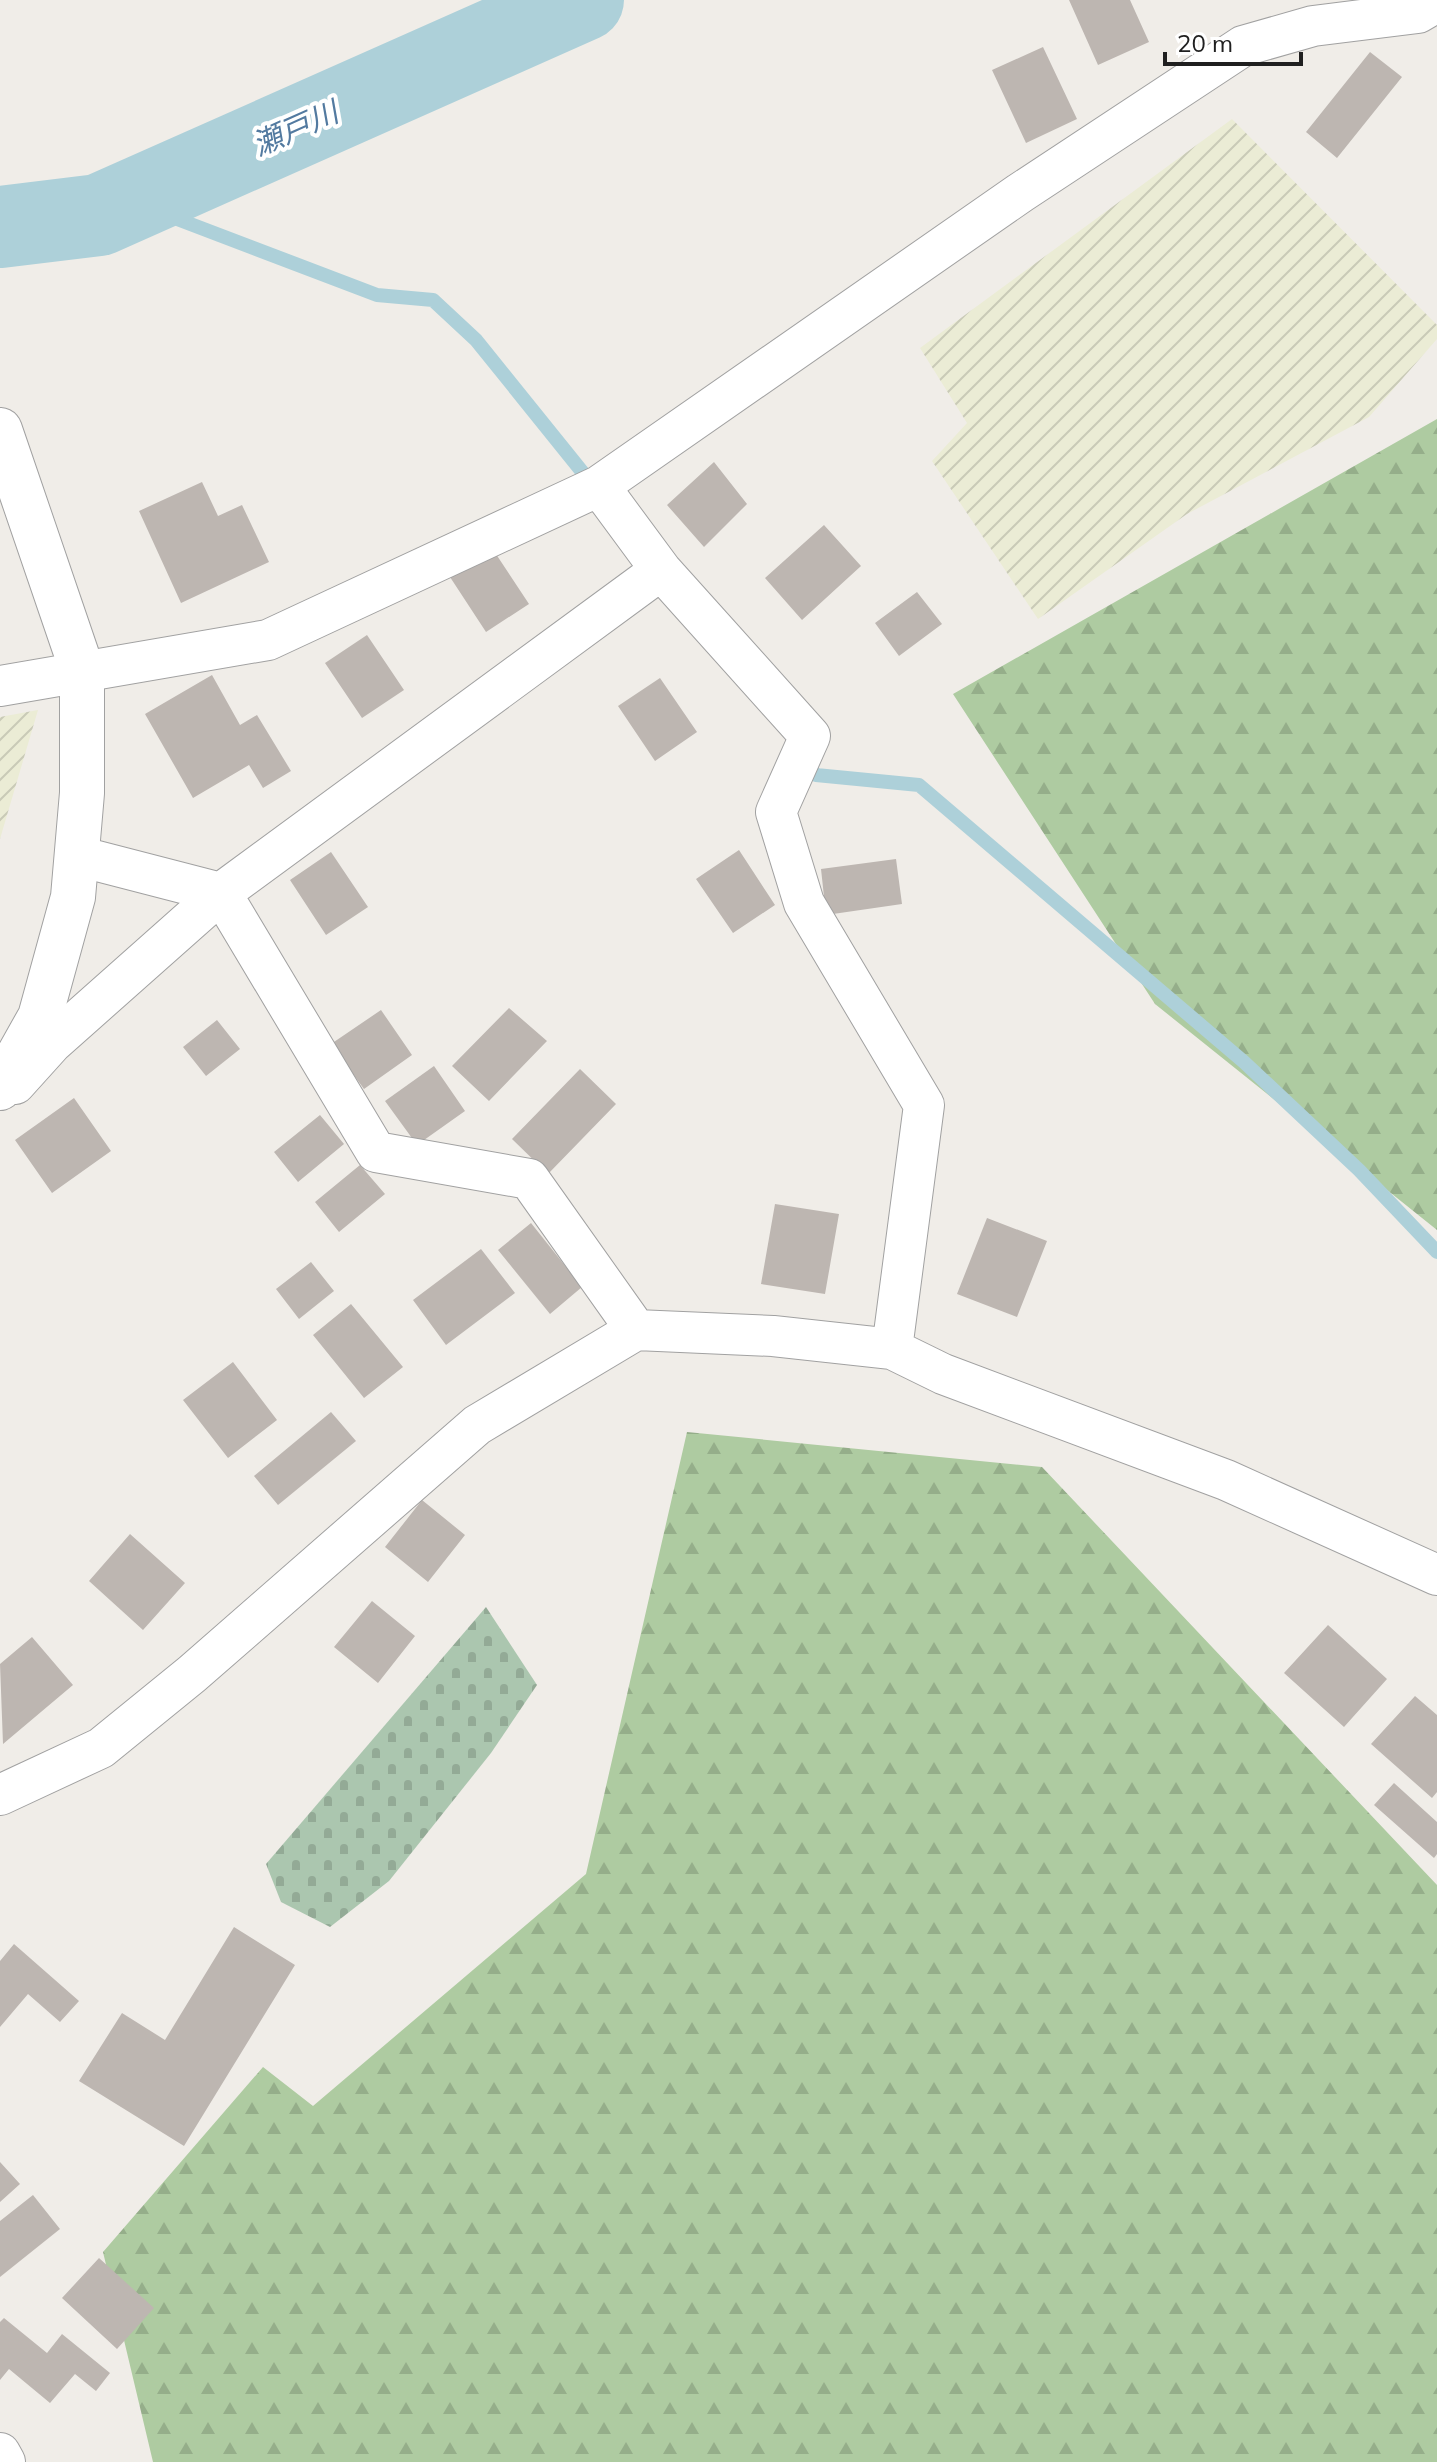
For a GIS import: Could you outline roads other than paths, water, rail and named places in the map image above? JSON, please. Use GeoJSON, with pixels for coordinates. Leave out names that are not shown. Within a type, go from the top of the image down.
{"type":"FeatureCollection","features":[{"type":"Feature","properties":{"kind":"street"},"geometry":{"type":"LineString","coordinates":[[0,686],[268,640],[599,486],[1020,193],[1243,46],[1313,26],[1418,13],[1437,2]]}},
{"type":"Feature","properties":{"kind":"street"},"geometry":{"type":"LineString","coordinates":[[0,430],[82,670],[82,793],[73,897],[40,1017],[0,1088]]}},
{"type":"Feature","properties":{"kind":"street"},"geometry":{"type":"LineString","coordinates":[[599,486],[661,570],[810,736],[776,812],[794,873],[804,903],[924,1105],[892,1349]]}},
{"type":"Feature","properties":{"kind":"street"},"geometry":{"type":"LineString","coordinates":[[0,1100],[52,1043],[221,893],[661,570]]}},
{"type":"Feature","properties":{"kind":"street"},"geometry":{"type":"LineString","coordinates":[[78,856],[221,893],[376,1152],[529,1179],[636,1330]]}},
{"type":"Feature","properties":{"kind":"street"},"geometry":{"type":"LineString","coordinates":[[0,1795],[101,1748],[192,1674],[477,1425],[636,1330],[773,1336],[892,1349],[943,1374],[1226,1480],[1437,1575]]}},
{"type":"Feature","properties":{"kind":"street"},"geometry":{"type":"LineString","coordinates":[[0,2453],[5,2462]]}},
{"type":"Feature","properties":{"kind":"waterway","name":"瀬戸川"},"geometry":{"type":"LineString","coordinates":[[0,227],[99,215],[583,0]]}},
{"type":"Feature","properties":{"kind":"waterway"},"geometry":{"type":"LineString","coordinates":[[99,215],[172,217],[377,295],[433,300],[476,340],[592,484]]}},
{"type":"Feature","properties":{"kind":"waterway"},"geometry":{"type":"LineString","coordinates":[[804,761],[816,775],[919,785],[1244,1062],[1359,1170],[1437,1252]]}}]}
